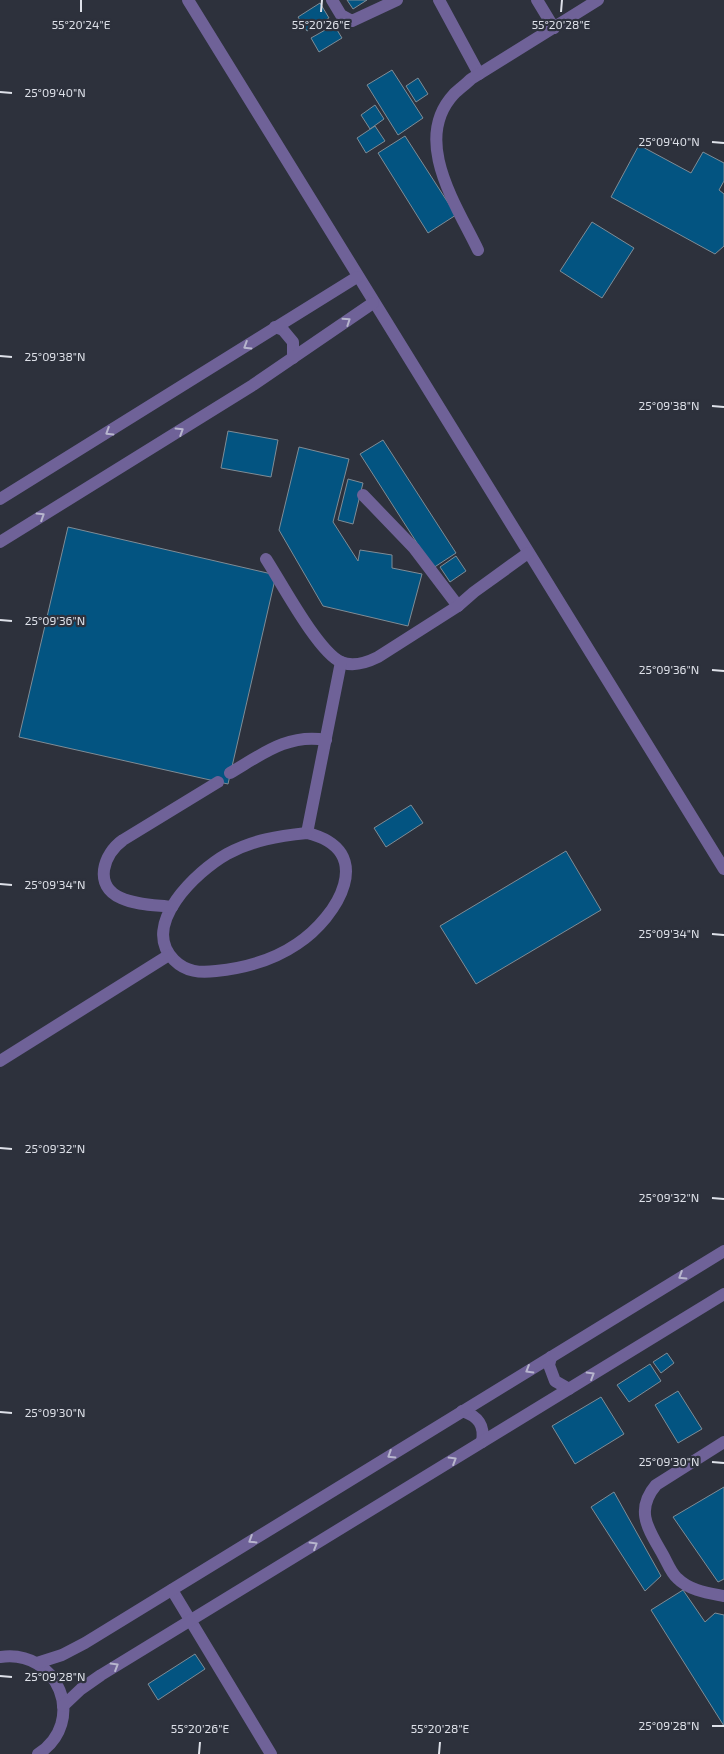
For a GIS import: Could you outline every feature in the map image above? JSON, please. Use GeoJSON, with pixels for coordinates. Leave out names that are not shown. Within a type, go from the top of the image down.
{"type":"FeatureCollection","features":[{"type":"Feature","properties":{"kind":"street"},"geometry":{"type":"LineString","coordinates":[[188,0],[373,303],[724,869]]}},
{"type":"Feature","properties":{"kind":"street"},"geometry":{"type":"LineString","coordinates":[[332,0],[341,15],[352,21],[397,0]]}},
{"type":"Feature","properties":{"kind":"street"},"geometry":{"type":"LineString","coordinates":[[439,0],[479,74]]}},
{"type":"Feature","properties":{"kind":"street"},"geometry":{"type":"LineString","coordinates":[[537,0],[554,28]]}},
{"type":"Feature","properties":{"kind":"street"},"geometry":{"type":"LineString","coordinates":[[478,250],[443,176],[437,155],[437,134],[442,113],[453,95],[479,74],[598,0]]}},
{"type":"Feature","properties":{"kind":"street"},"geometry":{"type":"LineString","coordinates":[[0,499],[358,277]]}},
{"type":"Feature","properties":{"kind":"street"},"geometry":{"type":"LineString","coordinates":[[0,542],[293,358],[373,303]]}},
{"type":"Feature","properties":{"kind":"street"},"geometry":{"type":"LineString","coordinates":[[275,327],[283,330],[293,342],[293,358]]}},
{"type":"Feature","properties":{"kind":"street"},"geometry":{"type":"LineString","coordinates":[[363,495],[414,548],[458,606]]}},
{"type":"Feature","properties":{"kind":"street"},"geometry":{"type":"LineString","coordinates":[[266,559],[323,648],[341,662],[354,665],[366,663],[458,606],[474,592],[528,553]]}},
{"type":"Feature","properties":{"kind":"street"},"geometry":{"type":"LineString","coordinates":[[307,833],[341,662]]}},
{"type":"Feature","properties":{"kind":"street"},"geometry":{"type":"LineString","coordinates":[[230,773],[284,742],[306,738],[326,740]]}},
{"type":"Feature","properties":{"kind":"street"},"geometry":{"type":"LineString","coordinates":[[172,907],[129,901],[118,897],[105,879],[104,868],[107,856],[118,844],[218,782]]}},
{"type":"Feature","properties":{"kind":"street"},"geometry":{"type":"LineString","coordinates":[[307,833],[324,837],[338,848],[346,864],[347,881],[340,898],[321,922],[298,943],[271,959],[256,964],[210,972],[195,972],[180,966],[169,955],[163,939],[164,922],[187,886],[205,868],[227,854],[250,843],[275,836],[307,833]]}},
{"type":"Feature","properties":{"kind":"street"},"geometry":{"type":"LineString","coordinates":[[0,1061],[169,955]]}},
{"type":"Feature","properties":{"kind":"street"},"geometry":{"type":"LineString","coordinates":[[36,1663],[73,1650],[724,1251]]}},
{"type":"Feature","properties":{"kind":"street"},"geometry":{"type":"LineString","coordinates":[[63,1706],[96,1678],[724,1294]]}},
{"type":"Feature","properties":{"kind":"street"},"geometry":{"type":"LineString","coordinates":[[551,1357],[549,1365],[555,1381],[570,1389]]}},
{"type":"Feature","properties":{"kind":"street"},"geometry":{"type":"LineString","coordinates":[[462,1411],[478,1418],[482,1425],[482,1442]]}},
{"type":"Feature","properties":{"kind":"street"},"geometry":{"type":"LineString","coordinates":[[724,1442],[656,1485],[647,1495],[644,1507],[649,1530],[676,1578],[698,1591],[724,1596]]}},
{"type":"Feature","properties":{"kind":"street"},"geometry":{"type":"LineString","coordinates":[[172,1590],[271,1754]]}},
{"type":"Feature","properties":{"kind":"street"},"geometry":{"type":"LineString","coordinates":[[3,1653],[28,1659],[36,1663],[52,1677],[58,1686],[63,1706],[62,1722],[56,1737],[38,1754]]}},
{"type":"Feature","properties":{"kind":"building"},"geometry":{"type":"Polygon","coordinates":[[[347,0],[367,0],[353,9],[347,0]]]}},
{"type":"Feature","properties":{"kind":"building"},"geometry":{"type":"Polygon","coordinates":[[[320,3],[329,18],[307,31],[298,17],[320,3]]]}},
{"type":"Feature","properties":{"kind":"building"},"geometry":{"type":"Polygon","coordinates":[[[334,25],[342,38],[319,52],[311,38],[334,25]]]}},
{"type":"Feature","properties":{"kind":"building"},"geometry":{"type":"Polygon","coordinates":[[[392,70],[423,118],[398,135],[367,85],[392,70]]]}},
{"type":"Feature","properties":{"kind":"building"},"geometry":{"type":"Polygon","coordinates":[[[418,78],[428,94],[416,102],[406,86],[418,78]]]}},
{"type":"Feature","properties":{"kind":"building"},"geometry":{"type":"Polygon","coordinates":[[[375,105],[384,119],[370,129],[361,115],[375,105]]]}},
{"type":"Feature","properties":{"kind":"building"},"geometry":{"type":"Polygon","coordinates":[[[375,126],[385,141],[366,153],[357,138],[375,126]]]}},
{"type":"Feature","properties":{"kind":"building"},"geometry":{"type":"Polygon","coordinates":[[[405,136],[456,215],[428,233],[378,153],[405,136]]]}},
{"type":"Feature","properties":{"kind":"building"},"geometry":{"type":"Polygon","coordinates":[[[639,145],[691,173],[703,152],[724,163],[724,181],[719,190],[724,194],[724,246],[715,254],[611,197],[639,145]]]}},
{"type":"Feature","properties":{"kind":"building"},"geometry":{"type":"Polygon","coordinates":[[[592,222],[634,248],[602,298],[560,271],[592,222]]]}},
{"type":"Feature","properties":{"kind":"building"},"geometry":{"type":"Polygon","coordinates":[[[228,431],[278,440],[271,477],[221,468],[228,431]]]}},
{"type":"Feature","properties":{"kind":"building"},"geometry":{"type":"Polygon","coordinates":[[[383,440],[456,553],[433,568],[360,454],[383,440]]]}},
{"type":"Feature","properties":{"kind":"building"},"geometry":{"type":"Polygon","coordinates":[[[299,447],[349,459],[333,522],[358,561],[360,550],[392,555],[392,568],[422,574],[408,626],[323,606],[279,530],[299,447]]]}},
{"type":"Feature","properties":{"kind":"building"},"geometry":{"type":"Polygon","coordinates":[[[348,479],[363,483],[353,524],[338,520],[348,479]]]}},
{"type":"Feature","properties":{"kind":"building"},"geometry":{"type":"Polygon","coordinates":[[[68,527],[276,575],[228,784],[19,737],[68,527]]]}},
{"type":"Feature","properties":{"kind":"building"},"geometry":{"type":"Polygon","coordinates":[[[456,556],[466,571],[450,582],[440,567],[456,556]]]}},
{"type":"Feature","properties":{"kind":"building"},"geometry":{"type":"Polygon","coordinates":[[[411,805],[423,823],[386,847],[374,828],[411,805]]]}},
{"type":"Feature","properties":{"kind":"building"},"geometry":{"type":"Polygon","coordinates":[[[566,851],[601,910],[476,984],[440,926],[566,851]]]}},
{"type":"Feature","properties":{"kind":"building"},"geometry":{"type":"Polygon","coordinates":[[[667,1353],[674,1363],[661,1373],[653,1362],[667,1353]]]}},
{"type":"Feature","properties":{"kind":"building"},"geometry":{"type":"Polygon","coordinates":[[[650,1364],[661,1381],[629,1402],[617,1385],[650,1364]]]}},
{"type":"Feature","properties":{"kind":"building"},"geometry":{"type":"Polygon","coordinates":[[[678,1391],[702,1429],[678,1443],[655,1405],[678,1391]]]}},
{"type":"Feature","properties":{"kind":"building"},"geometry":{"type":"Polygon","coordinates":[[[601,1397],[624,1434],[575,1464],[552,1426],[601,1397]]]}},
{"type":"Feature","properties":{"kind":"building"},"geometry":{"type":"Polygon","coordinates":[[[724,1487],[724,1579],[718,1582],[673,1517],[724,1487]]]}},
{"type":"Feature","properties":{"kind":"building"},"geometry":{"type":"Polygon","coordinates":[[[614,1492],[661,1576],[645,1591],[591,1507],[614,1492]]]}},
{"type":"Feature","properties":{"kind":"building"},"geometry":{"type":"Polygon","coordinates":[[[683,1590],[705,1622],[715,1613],[724,1615],[724,1726],[651,1610],[683,1590]]]}},
{"type":"Feature","properties":{"kind":"building"},"geometry":{"type":"Polygon","coordinates":[[[195,1654],[205,1669],[158,1700],[148,1684],[195,1654]]]}}]}
